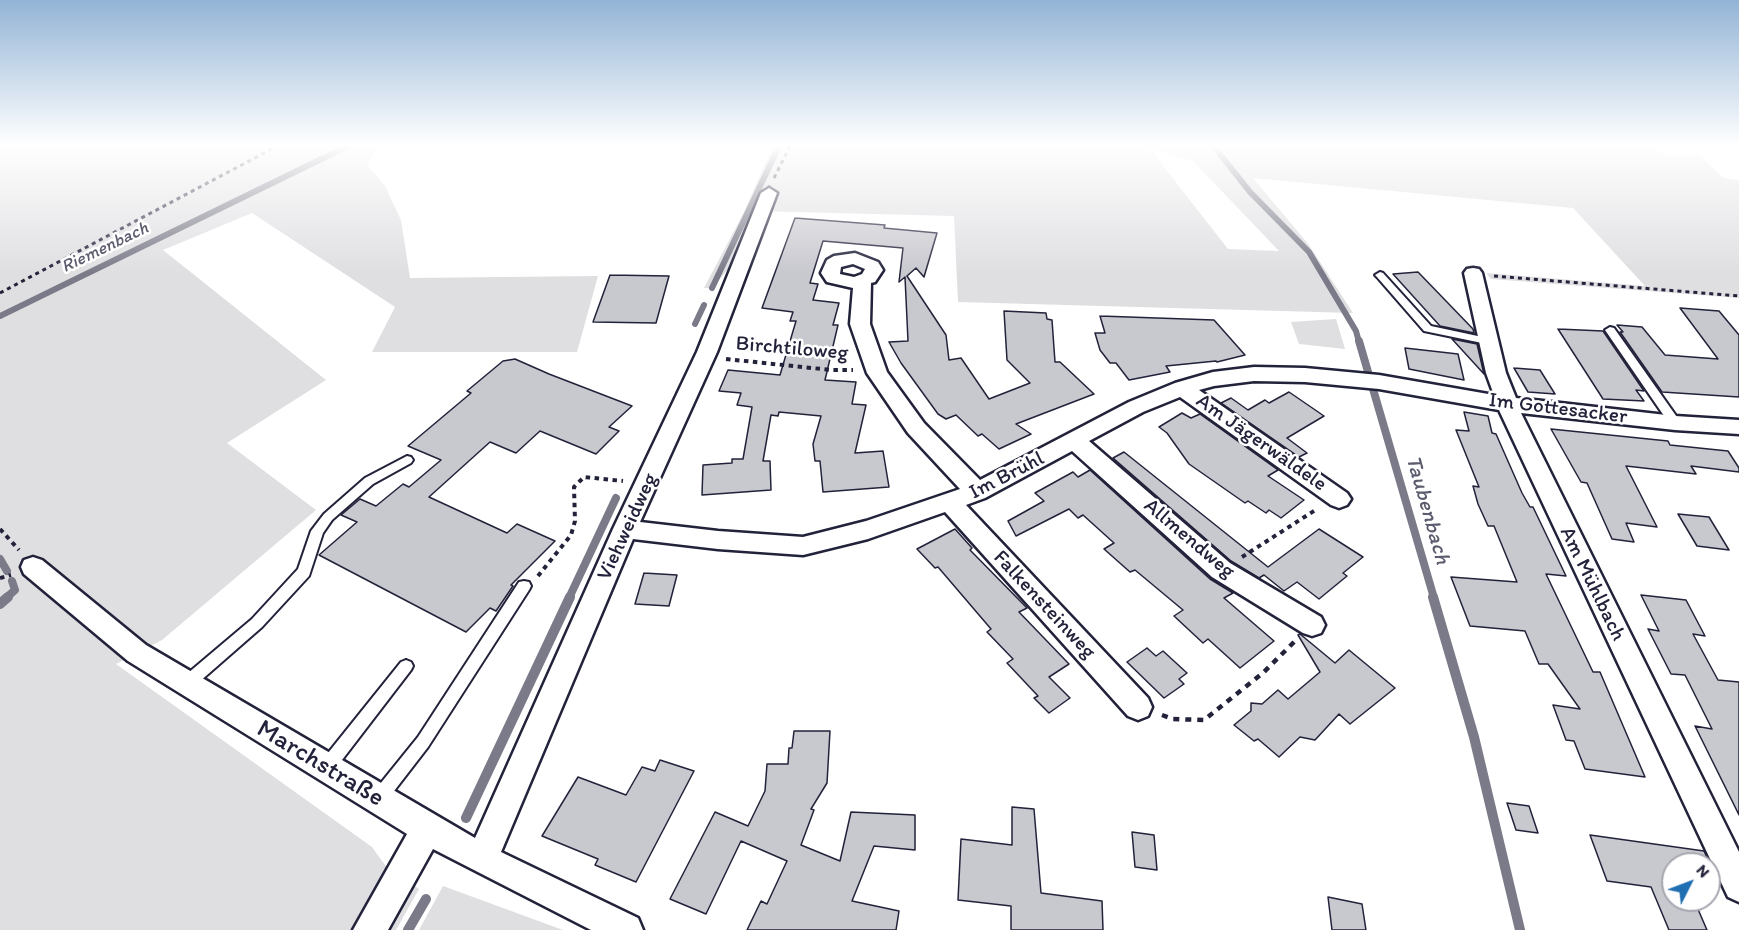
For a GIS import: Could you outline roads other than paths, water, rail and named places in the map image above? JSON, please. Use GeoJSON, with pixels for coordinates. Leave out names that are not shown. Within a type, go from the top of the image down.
{"type":"FeatureCollection","features":[{"type":"Feature","properties":{"kind":"street","name":"Viehweidweg"},"geometry":{"type":"LineString","coordinates":[[482,859],[626,530],[705,357],[769,193]]}},
{"type":"Feature","properties":{"kind":"street","name":"Am Mühlbach"},"geometry":{"type":"LineString","coordinates":[[1473,273],[1487,341],[1506,404],[1596,594],[1739,885]]}},
{"type":"Feature","properties":{"kind":"street"},"geometry":{"type":"LineString","coordinates":[[862,282],[860,324],[877,373],[916,428],[977,492]]}},
{"type":"Feature","properties":{"kind":"street","name":"Im Brühl"},"geometry":{"type":"LineString","coordinates":[[626,530],[803,546],[868,531],[977,492],[1136,407],[1182,388],[1213,379],[1254,374],[1369,381]]}},
{"type":"Feature","properties":{"kind":"street","name":"Im Gottesacker"},"geometry":{"type":"LineString","coordinates":[[1369,381],[1506,404],[1674,423],[1739,427]]}},
{"type":"Feature","properties":{"kind":"street","name":"Am Jägerwäldele"},"geometry":{"type":"LineString","coordinates":[[1182,388],[1335,496]]}},
{"type":"Feature","properties":{"kind":"street","name":"Allmendweg"},"geometry":{"type":"LineString","coordinates":[[1075,441],[1221,570],[1312,625]]}},
{"type":"Feature","properties":{"kind":"street","name":"Falkensteinweg"},"geometry":{"type":"LineString","coordinates":[[950,503],[1138,707]]}},
{"type":"Feature","properties":{"kind":"street","name":"Marchstraße"},"geometry":{"type":"LineString","coordinates":[[33,567],[137,652],[186,684],[427,829],[482,859],[626,930]]}},
{"type":"Feature","properties":{"kind":"street"},"geometry":{"type":"LineString","coordinates":[[370,930],[427,829]]}},
{"type":"Feature","properties":{"kind":"lane"},"geometry":{"type":"LineString","coordinates":[[1380,274],[1428,329],[1487,341]]}},
{"type":"Feature","properties":{"kind":"lane"},"geometry":{"type":"LineString","coordinates":[[1610,330],[1674,423]]}},
{"type":"Feature","properties":{"kind":"lane"},"geometry":{"type":"LineString","coordinates":[[186,684],[257,624],[304,572],[317,531],[328,517],[369,481],[407,460]]}},
{"type":"Feature","properties":{"kind":"lane"},"geometry":{"type":"LineString","coordinates":[[378,799],[423,742],[524,586]]}},
{"type":"Feature","properties":{"kind":"lane"},"geometry":{"type":"LineString","coordinates":[[326,768],[406,666]]}},
{"type":"Feature","properties":{"kind":"waterway","name":"Riemenbach"},"geometry":{"type":"LineString","coordinates":[[0,316],[263,187]]}},
{"type":"Feature","properties":{"kind":"waterway"},"geometry":{"type":"LineString","coordinates":[[712,288],[760,187]]}},
{"type":"Feature","properties":{"kind":"waterway","name":"Taubenbach"},"geometry":{"type":"LineString","coordinates":[[1246,187],[1309,252],[1356,331],[1359,342]]}},
{"type":"Feature","properties":{"kind":"waterway"},"geometry":{"type":"LineString","coordinates":[[695,324],[704,305]]}},
{"type":"Feature","properties":{"kind":"waterway","name":"Taubenbach"},"geometry":{"type":"LineString","coordinates":[[1359,341],[1434,598]]}},
{"type":"Feature","properties":{"kind":"waterway"},"geometry":{"type":"LineString","coordinates":[[569,598],[616,498]]}},
{"type":"Feature","properties":{"kind":"waterway"},"geometry":{"type":"LineString","coordinates":[[0,559],[7,571]]}},
{"type":"Feature","properties":{"kind":"waterway"},"geometry":{"type":"LineString","coordinates":[[6,598],[15,590],[12,581]]}},
{"type":"Feature","properties":{"kind":"waterway"},"geometry":{"type":"LineString","coordinates":[[0,604],[8,597]]}},
{"type":"Feature","properties":{"kind":"waterway"},"geometry":{"type":"LineString","coordinates":[[466,818],[570,597]]}},
{"type":"Feature","properties":{"kind":"waterway","name":"Taubenbach"},"geometry":{"type":"LineString","coordinates":[[1433,597],[1474,737],[1520,930]]}},
{"type":"Feature","properties":{"kind":"waterway"},"geometry":{"type":"LineString","coordinates":[[408,930],[426,899]]}}]}
